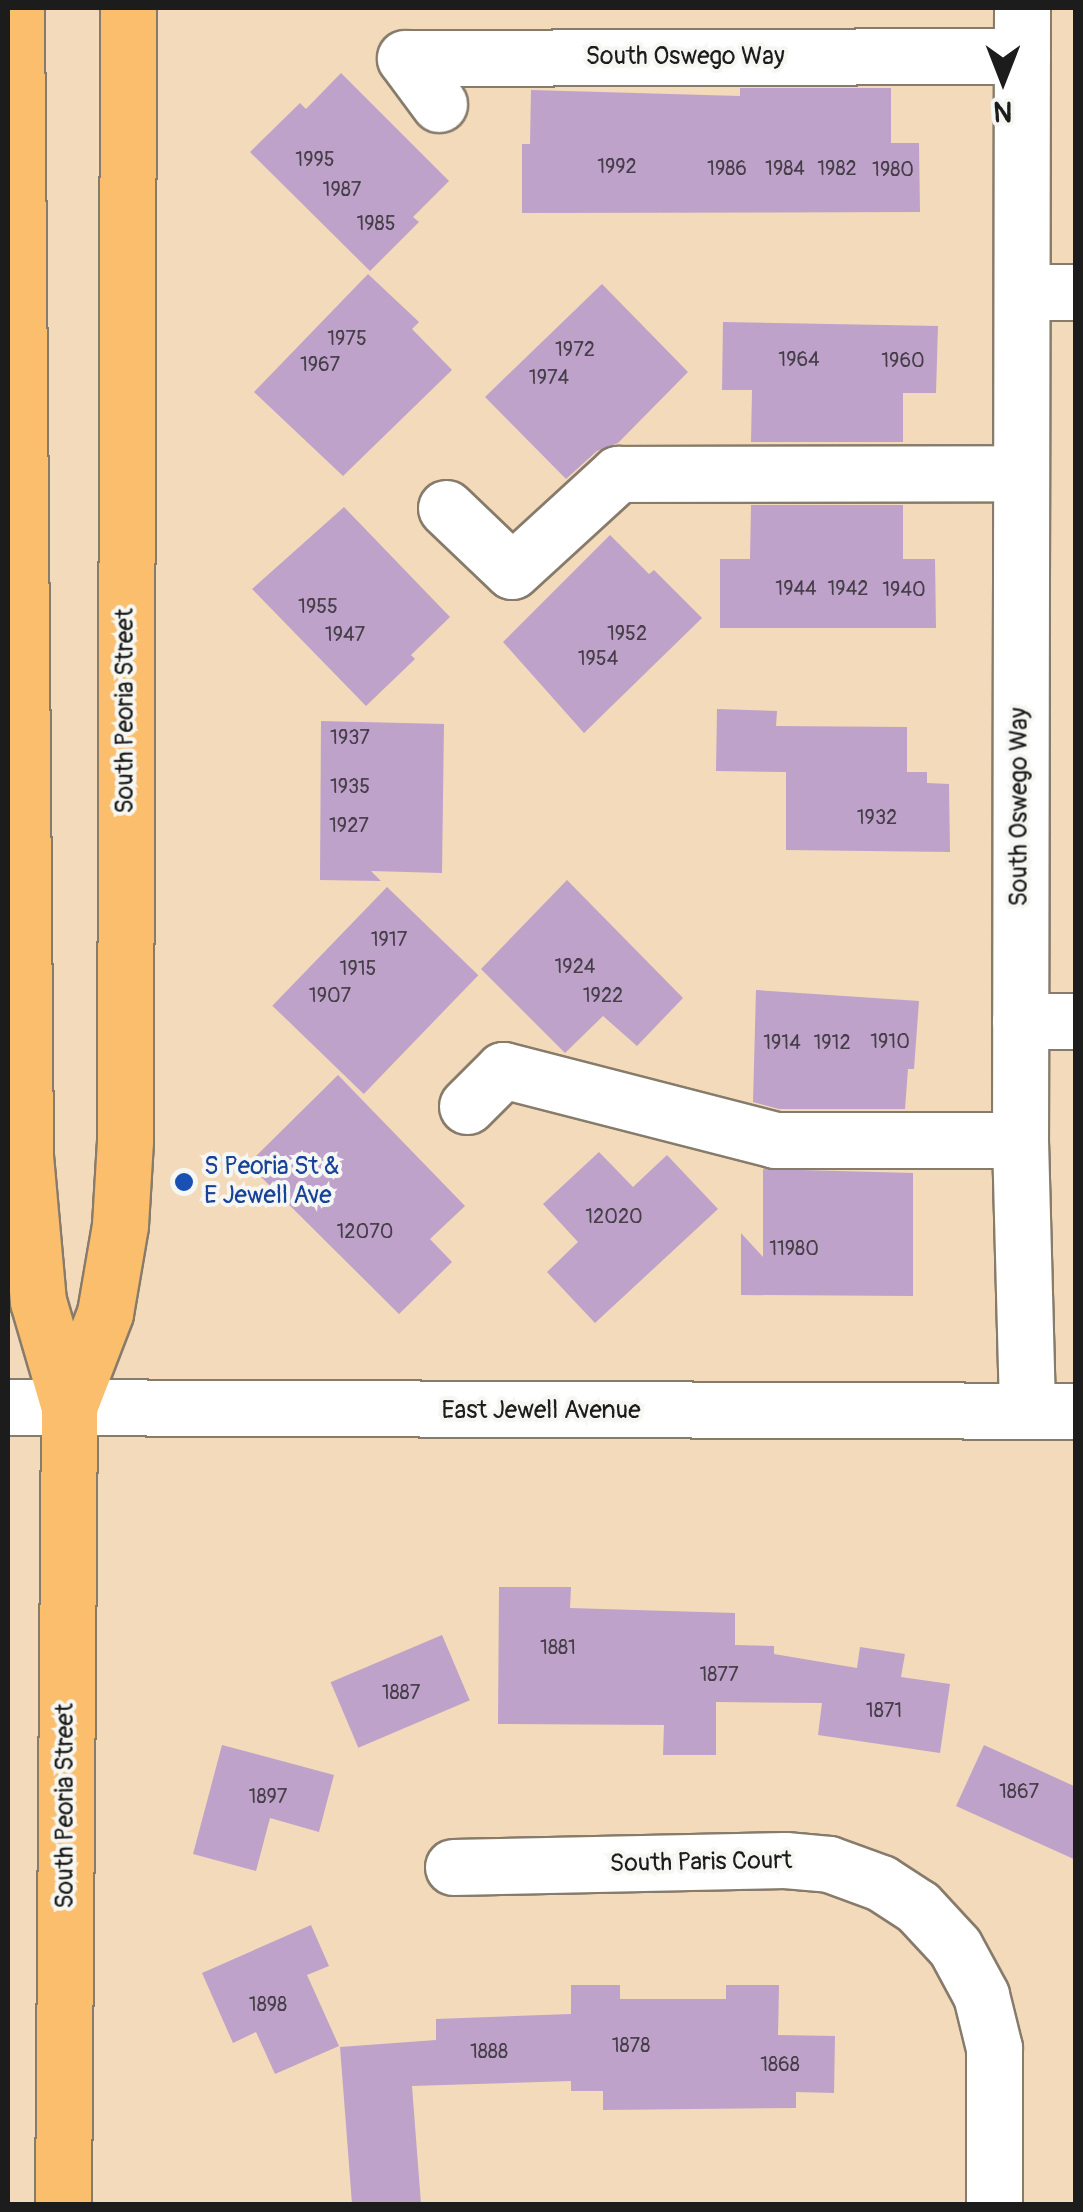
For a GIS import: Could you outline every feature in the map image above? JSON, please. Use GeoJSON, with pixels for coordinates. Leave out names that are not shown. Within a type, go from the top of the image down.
{"type":"FeatureCollection","features":[{"type":"Feature","properties":{"kind":"main road","name":"South Peoria Street"},"geometry":{"type":"LineString","coordinates":[[16,8],[25,1156],[38,1300],[69,1407],[63,2204]]}},
{"type":"Feature","properties":{"kind":"main road","name":"South Peoria Street"},"geometry":{"type":"LineString","coordinates":[[69,1407],[105,1313],[123,1195],[128,8]]}},
{"type":"Feature","properties":{"kind":"street","name":"South Oswego Way"},"geometry":{"type":"LineString","coordinates":[[439,104],[405,58],[1022,32],[1020,1140],[1051,1410]]}},
{"type":"Feature","properties":{"kind":"street"},"geometry":{"type":"LineString","coordinates":[[1022,292],[1076,292]]}},
{"type":"Feature","properties":{"kind":"street"},"geometry":{"type":"LineString","coordinates":[[446,508],[512,571],[618,474],[1021,473]]}},
{"type":"Feature","properties":{"kind":"street"},"geometry":{"type":"LineString","coordinates":[[1020,1021],[1076,1021]]}},
{"type":"Feature","properties":{"kind":"street"},"geometry":{"type":"LineString","coordinates":[[467,1106],[504,1070],[775,1140],[1020,1140]]}},
{"type":"Feature","properties":{"kind":"street","name":"East Jewell Avenue"},"geometry":{"type":"LineString","coordinates":[[8,1406],[1051,1410]]}},
{"type":"Feature","properties":{"kind":"street","name":"South Paris Court"},"geometry":{"type":"LineString","coordinates":[[453,1867],[785,1860],[830,1864],[881,1883],[918,1907],[955,1947],[981,1995],[994,2048],[994,2204]]}},
{"type":"Feature","properties":{"kind":"building"},"geometry":{"type":"Polygon","coordinates":[[[341,73],[449,181],[413,217],[419,222],[370,271],[250,152],[300,103],[306,109],[341,73]]]}},
{"type":"Feature","properties":{"kind":"building"},"geometry":{"type":"Polygon","coordinates":[[[740,88],[891,88],[891,143],[919,143],[920,212],[522,213],[522,144],[530,144],[531,90],[740,96],[740,88]]]}},
{"type":"Feature","properties":{"kind":"building"},"geometry":{"type":"Polygon","coordinates":[[[368,274],[419,322],[412,329],[452,370],[343,476],[254,392],[368,274]]]}},
{"type":"Feature","properties":{"kind":"building"},"geometry":{"type":"Polygon","coordinates":[[[602,284],[688,372],[618,443],[597,451],[566,479],[485,397],[602,284]]]}},
{"type":"Feature","properties":{"kind":"building"},"geometry":{"type":"Polygon","coordinates":[[[723,322],[938,326],[936,393],[903,393],[903,442],[751,442],[752,390],[722,390],[723,322]]]}},
{"type":"Feature","properties":{"kind":"building"},"geometry":{"type":"Polygon","coordinates":[[[751,505],[903,505],[903,559],[935,559],[936,628],[720,628],[720,559],[750,559],[751,505]]]}},
{"type":"Feature","properties":{"kind":"building"},"geometry":{"type":"Polygon","coordinates":[[[344,507],[450,617],[411,655],[415,659],[366,706],[252,589],[344,507]]]}},
{"type":"Feature","properties":{"kind":"building"},"geometry":{"type":"Polygon","coordinates":[[[610,535],[649,574],[654,570],[702,618],[584,733],[503,642],[610,535]]]}},
{"type":"Feature","properties":{"kind":"building"},"geometry":{"type":"Polygon","coordinates":[[[717,709],[777,711],[776,726],[907,727],[907,772],[927,772],[927,783],[949,784],[950,852],[786,850],[786,772],[716,771],[717,709]]]}},
{"type":"Feature","properties":{"kind":"building"},"geometry":{"type":"Polygon","coordinates":[[[321,721],[444,724],[442,873],[371,871],[381,881],[320,880],[321,721]]]}},
{"type":"Feature","properties":{"kind":"building"},"geometry":{"type":"Polygon","coordinates":[[[567,880],[683,998],[637,1046],[603,1016],[565,1053],[481,969],[567,880]]]}},
{"type":"Feature","properties":{"kind":"building"},"geometry":{"type":"Polygon","coordinates":[[[387,887],[478,975],[364,1094],[272,1006],[387,887]]]}},
{"type":"Feature","properties":{"kind":"building"},"geometry":{"type":"Polygon","coordinates":[[[756,990],[919,1001],[914,1069],[908,1069],[905,1109],[779,1109],[753,1102],[756,990]]]}},
{"type":"Feature","properties":{"kind":"building"},"geometry":{"type":"Polygon","coordinates":[[[338,1075],[465,1206],[430,1239],[452,1262],[399,1314],[248,1164],[338,1075]]]}},
{"type":"Feature","properties":{"kind":"building"},"geometry":{"type":"Polygon","coordinates":[[[599,1152],[633,1187],[667,1155],[718,1209],[595,1323],[547,1272],[578,1242],[543,1204],[599,1152]]]}},
{"type":"Feature","properties":{"kind":"building"},"geometry":{"type":"Polygon","coordinates":[[[763,1169],[913,1173],[913,1296],[741,1295],[741,1233],[763,1257],[763,1169]]]}},
{"type":"Feature","properties":{"kind":"building"},"geometry":{"type":"Polygon","coordinates":[[[499,1587],[571,1587],[570,1608],[735,1613],[735,1645],[774,1646],[774,1654],[857,1668],[860,1647],[905,1654],[901,1677],[950,1684],[940,1753],[818,1735],[822,1703],[716,1702],[716,1755],[663,1755],[664,1725],[498,1724],[499,1587]]]}},
{"type":"Feature","properties":{"kind":"building"},"geometry":{"type":"Polygon","coordinates":[[[442,1635],[470,1700],[358,1748],[331,1682],[442,1635]]]}},
{"type":"Feature","properties":{"kind":"building"},"geometry":{"type":"Polygon","coordinates":[[[222,1745],[334,1775],[319,1832],[270,1818],[256,1871],[193,1854],[222,1745]]]}},
{"type":"Feature","properties":{"kind":"building"},"geometry":{"type":"Polygon","coordinates":[[[984,1745],[1076,1787],[1076,1860],[956,1806],[984,1745]]]}},
{"type":"Feature","properties":{"kind":"building"},"geometry":{"type":"Polygon","coordinates":[[[311,1925],[329,1966],[307,1975],[339,2046],[275,2074],[256,2032],[233,2043],[202,1973],[311,1925]]]}},
{"type":"Feature","properties":{"kind":"building"},"geometry":{"type":"Polygon","coordinates":[[[571,1985],[620,1985],[620,1999],[726,1999],[726,1985],[779,1985],[778,2035],[835,2036],[834,2093],[796,2092],[796,2108],[603,2110],[603,2091],[571,2091],[571,2081],[412,2086],[421,2204],[352,2204],[340,2047],[436,2040],[436,2019],[571,2014],[571,1985]]]}},
{"type":"Feature","properties":{"kind":"place","name":"S Peoria St & E Jewell Ave"},"geometry":{"type":"Point","coordinates":[184,1182]}}]}
